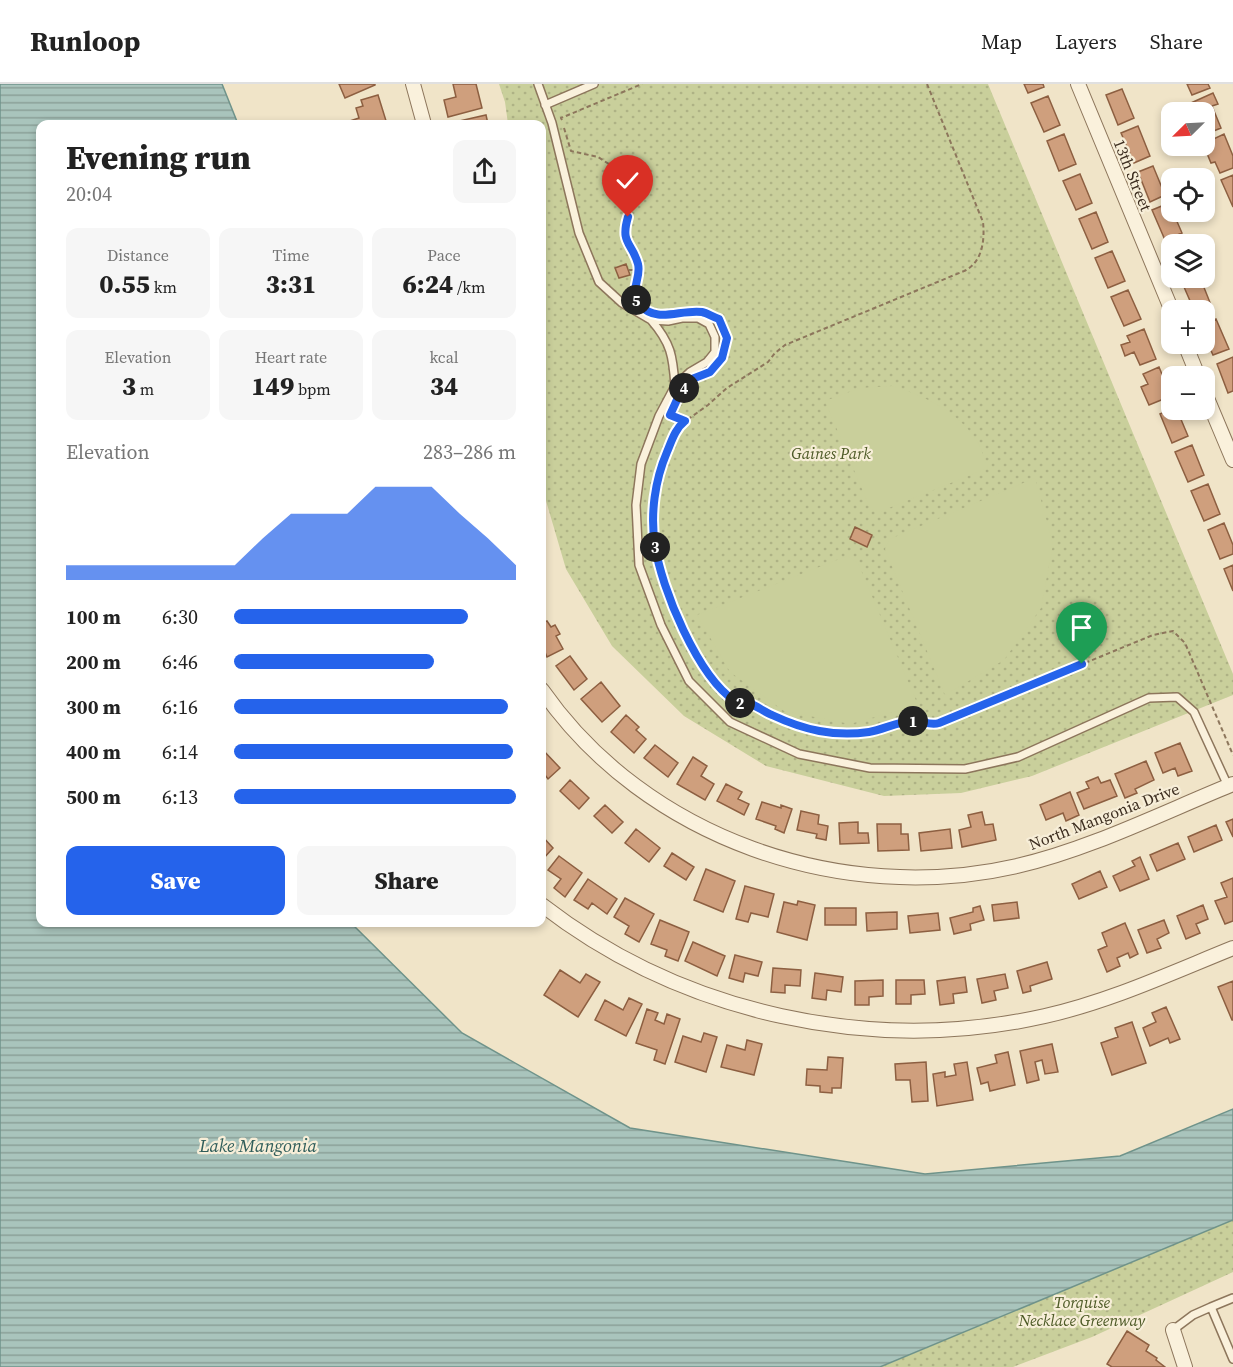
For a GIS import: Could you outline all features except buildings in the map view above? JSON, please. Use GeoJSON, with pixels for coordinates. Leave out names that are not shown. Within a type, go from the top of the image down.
{"type":"FeatureCollection","features":[{"type":"Feature","properties":{"kind":"street"},"geometry":{"type":"LineString","coordinates":[[412,84],[423,120]]}},
{"type":"Feature","properties":{"kind":"street","name":"13th Street"},"geometry":{"type":"LineString","coordinates":[[1078,84],[1167,300]]}},
{"type":"Feature","properties":{"kind":"street"},"geometry":{"type":"LineString","coordinates":[[1215,417],[1233,460]]}},
{"type":"Feature","properties":{"kind":"street","name":"North Mangonia Drive"},"geometry":{"type":"LineString","coordinates":[[546,695],[593,749],[641,790],[702,828],[769,856],[830,871],[866,876],[938,878],[1018,866],[1087,844],[1230,785]]}},
{"type":"Feature","properties":{"kind":"street"},"geometry":{"type":"LineString","coordinates":[[546,908],[590,939],[692,990],[771,1014],[865,1029],[963,1028],[1045,1016],[1125,993],[1233,948]]}},
{"type":"Feature","properties":{"kind":"street"},"geometry":{"type":"LineString","coordinates":[[1173,1330],[1185,1367]]}},
{"type":"Feature","properties":{"kind":"lane"},"geometry":{"type":"LineString","coordinates":[[538,84],[552,123],[579,233],[599,282],[622,303],[651,320],[664,336],[674,362],[675,386]]}},
{"type":"Feature","properties":{"kind":"lane"},"geometry":{"type":"LineString","coordinates":[[545,105],[594,84]]}},
{"type":"Feature","properties":{"kind":"lane"},"geometry":{"type":"LineString","coordinates":[[651,320],[698,318],[709,324],[714,337],[715,352],[707,362],[690,372],[675,386],[659,416],[641,464],[636,505],[639,565],[661,626],[689,681],[730,722],[799,754],[858,766],[965,769],[1017,757],[1149,698],[1177,698],[1194,712],[1230,785]]}},
{"type":"Feature","properties":{"kind":"lane"},"geometry":{"type":"LineString","coordinates":[[1173,1330],[1193,1315],[1233,1298]]}},
{"type":"Feature","properties":{"kind":"lane"},"geometry":{"type":"LineString","coordinates":[[1211,1308],[1233,1359]]}},
{"type":"Feature","properties":{"kind":"path"},"geometry":{"type":"LineString","coordinates":[[642,84],[561,118],[571,151],[598,157],[615,168],[627,184],[630,201],[624,229],[625,239],[637,261],[639,270],[635,297],[642,306]]}},
{"type":"Feature","properties":{"kind":"path"},"geometry":{"type":"LineString","coordinates":[[927,84],[983,222],[985,234],[976,261],[973,267],[964,271],[785,345],[768,362],[727,388],[677,427],[658,478],[654,498],[655,547],[666,585],[693,649],[707,672],[737,703],[748,703],[804,729],[831,734],[880,731],[914,720],[934,725],[1153,635],[1173,631],[1185,643],[1233,755]]}},
{"type":"Feature","properties":{"kind":"path"},"geometry":{"type":"LineString","coordinates":[[628,270],[639,270]]}},
{"type":"Feature","properties":{"kind":"path"},"geometry":{"type":"LineString","coordinates":[[711,316],[719,319],[727,338],[724,348]]}},
{"type":"Feature","properties":{"kind":"path"},"geometry":{"type":"LineString","coordinates":[[673,407],[670,415],[685,421]]}},
{"type":"Feature","properties":{"kind":"green space","name":"Gaines Park"},"geometry":{"type":"Polygon","coordinates":[[[499,84],[988,84],[1233,674],[1233,695],[1032,776],[961,793],[884,796],[766,766],[684,716],[612,646],[566,569],[546,501],[546,120],[507,120],[499,84]]]}},
{"type":"Feature","properties":{"kind":"green space"},"geometry":{"type":"Polygon","coordinates":[[[892,386],[928,400],[960,421],[977,441],[988,468],[879,512],[870,508],[825,401],[860,388],[892,386]]]}},
{"type":"Feature","properties":{"kind":"green space"},"geometry":{"type":"Polygon","coordinates":[[[1035,478],[1053,544],[1041,608],[1004,660],[945,695],[885,549],[890,539],[1035,478]]]}},
{"type":"Feature","properties":{"kind":"green space"},"geometry":{"type":"Polygon","coordinates":[[[847,556],[858,563],[918,705],[850,724],[784,711],[730,672],[697,615],[847,556]]]}},
{"type":"Feature","properties":{"kind":"green space","name":"Torquise Necklace Greenway"},"geometry":{"type":"Polygon","coordinates":[[[1233,1219],[1233,1272],[1092,1337],[1013,1367],[881,1367],[1233,1219]]]}},
{"type":"Feature","properties":{"kind":"water","name":"Lake Mangonia"},"geometry":{"type":"Polygon","coordinates":[[[0,84],[222,84],[236,120],[36,120],[36,927],[355,927],[462,1033],[630,1128],[925,1174],[1120,1156],[1233,1109],[1233,1220],[880,1367],[0,1367],[0,84]]]}},
{"type":"Feature","properties":{"kind":"route"},"geometry":{"type":"LineString","coordinates":[[628,217],[624,229],[625,239],[639,267],[635,297],[637,302],[646,311],[665,316],[703,312],[719,319],[727,338],[722,358],[710,372],[692,379],[681,391],[670,415],[685,421],[677,427],[661,465],[654,498],[655,547],[671,598],[702,666],[725,693],[737,703],[748,703],[804,729],[831,734],[865,733],[880,731],[914,720],[934,725],[1082,664]]}}]}
